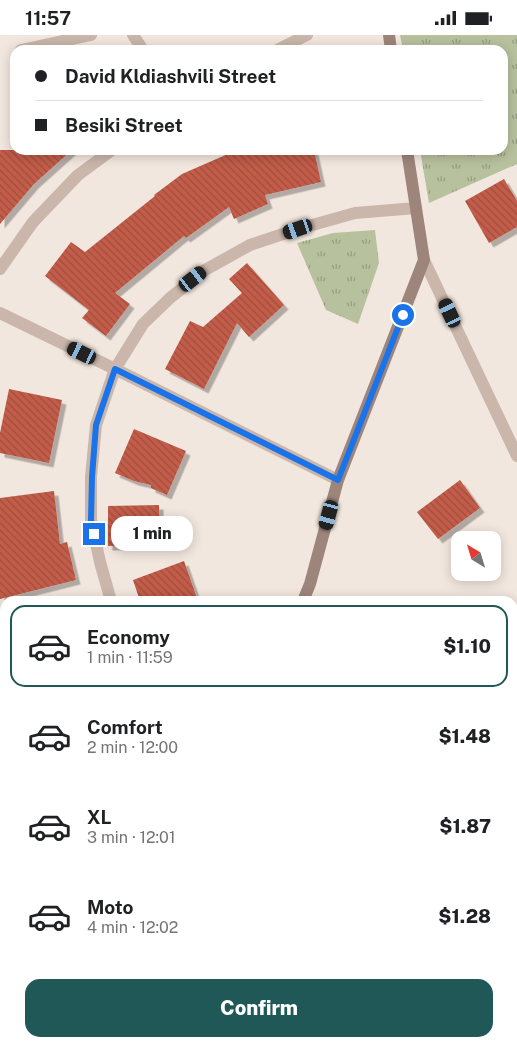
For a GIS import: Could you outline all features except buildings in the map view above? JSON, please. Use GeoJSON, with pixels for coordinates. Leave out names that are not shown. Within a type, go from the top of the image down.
{"type":"FeatureCollection","features":[{"type":"Feature","properties":{"kind":"main road"},"geometry":{"type":"LineString","coordinates":[[305,596],[338,480],[424,260],[408,155]]}},
{"type":"Feature","properties":{"kind":"street"},"geometry":{"type":"LineString","coordinates":[[44,45],[91,35]]}},
{"type":"Feature","properties":{"kind":"street"},"geometry":{"type":"LineString","coordinates":[[287,45],[307,35]]}},
{"type":"Feature","properties":{"kind":"street"},"geometry":{"type":"LineString","coordinates":[[0,269],[33,221],[78,175],[105,155]]}},
{"type":"Feature","properties":{"kind":"street"},"geometry":{"type":"LineString","coordinates":[[109,596],[91,520],[96,425],[115,369],[143,324],[170,297],[205,270],[250,245],[355,213],[416,208]]}},
{"type":"Feature","properties":{"kind":"street"},"geometry":{"type":"LineString","coordinates":[[424,260],[517,456]]}},
{"type":"Feature","properties":{"kind":"street"},"geometry":{"type":"LineString","coordinates":[[0,313],[338,480]]}},
{"type":"Feature","properties":{"kind":"green space"},"geometry":{"type":"Polygon","coordinates":[[[400,35],[517,35],[517,164],[429,203],[421,155],[508,155],[508,45],[402,45],[400,35]]]}},
{"type":"Feature","properties":{"kind":"green space"},"geometry":{"type":"Polygon","coordinates":[[[375,230],[379,263],[358,324],[326,310],[297,243],[333,233],[375,230]]]}},
{"type":"Feature","properties":{"kind":"route"},"geometry":{"type":"LineString","coordinates":[[94,534],[91,520],[96,425],[115,369],[338,480],[403,315]]}}]}
